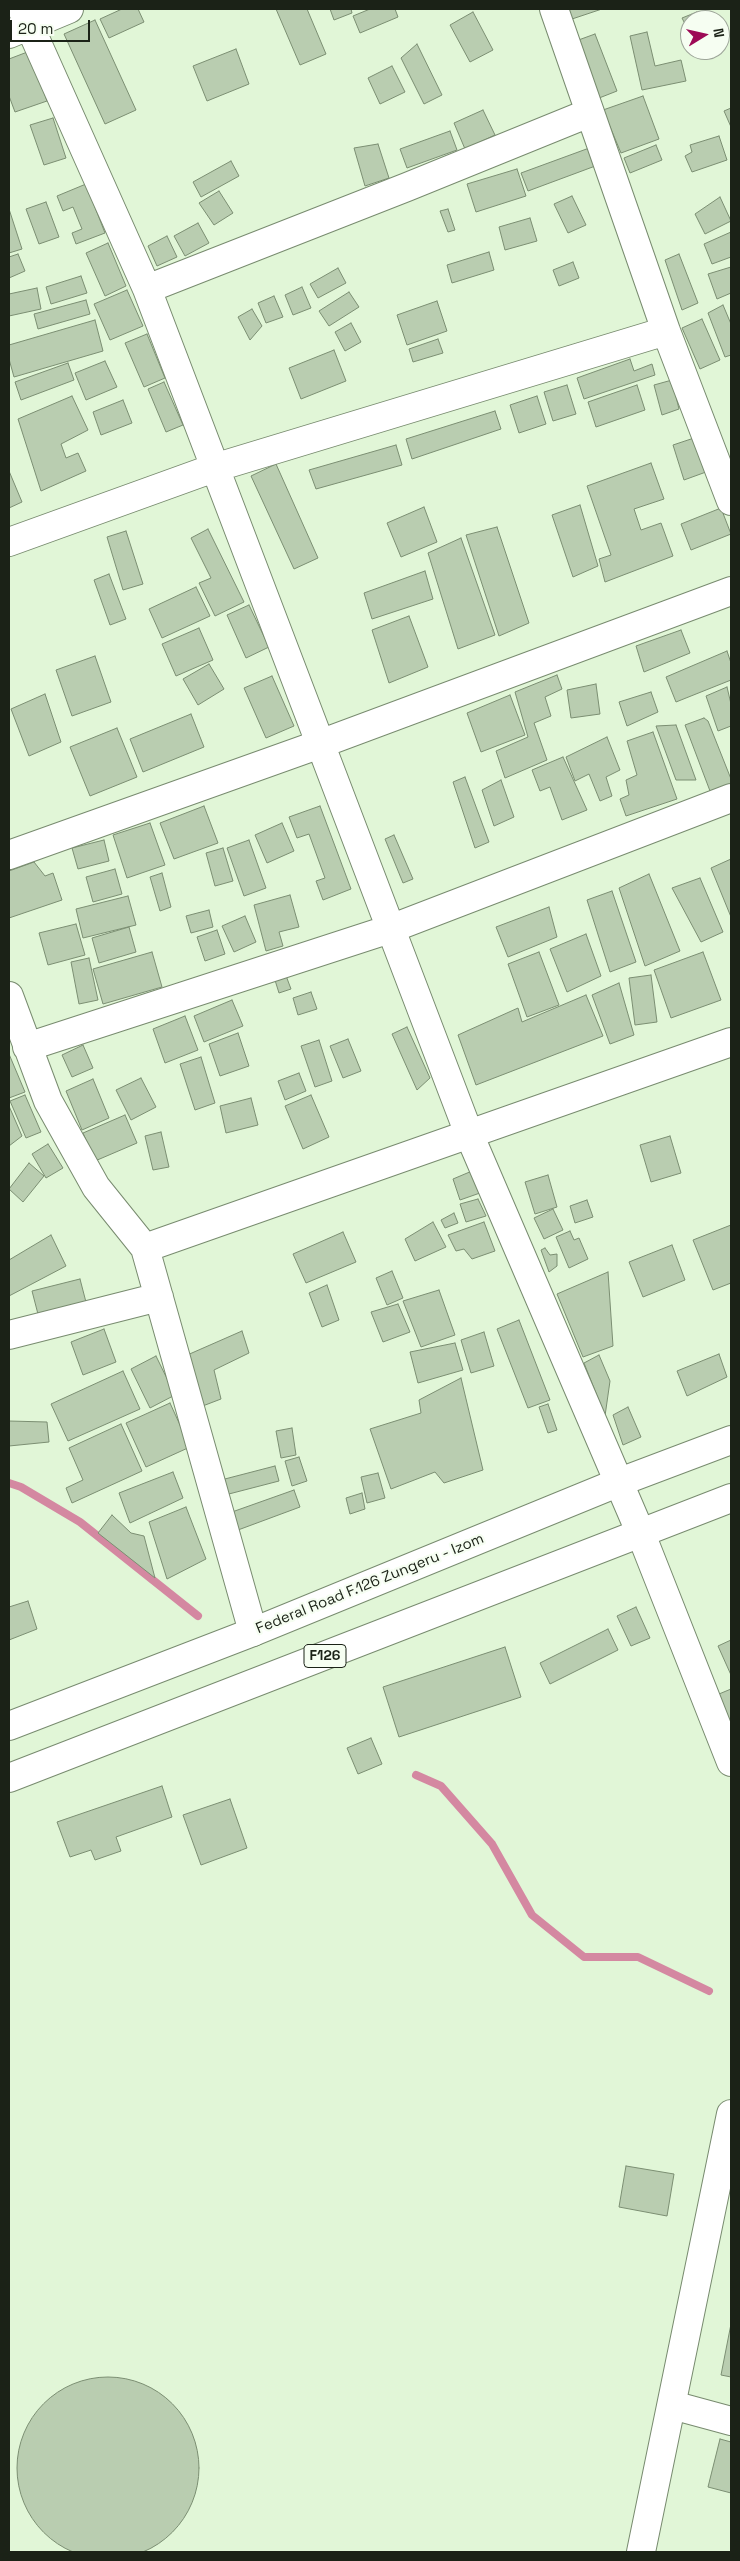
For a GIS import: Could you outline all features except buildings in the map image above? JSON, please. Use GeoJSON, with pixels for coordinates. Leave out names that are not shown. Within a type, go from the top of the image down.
{"type":"FeatureCollection","features":[{"type":"Feature","properties":{"kind":"street"},"geometry":{"type":"LineString","coordinates":[[69,9],[20,23],[147,290],[469,1134],[617,1482],[641,1534],[731,1762]]}},
{"type":"Feature","properties":{"kind":"street"},"geometry":{"type":"LineString","coordinates":[[554,9],[666,331],[731,501]]}},
{"type":"Feature","properties":{"kind":"street"},"geometry":{"type":"LineString","coordinates":[[147,290],[589,113]]}},
{"type":"Feature","properties":{"kind":"street"},"geometry":{"type":"LineString","coordinates":[[9,542],[214,468],[666,331]]}},
{"type":"Feature","properties":{"kind":"street"},"geometry":{"type":"LineString","coordinates":[[9,855],[320,744],[731,591]]}},
{"type":"Feature","properties":{"kind":"street"},"geometry":{"type":"LineString","coordinates":[[27,1047],[390,930],[731,798]]}},
{"type":"Feature","properties":{"kind":"street"},"geometry":{"type":"LineString","coordinates":[[9,996],[48,1101],[83,1166],[96,1187],[145,1248],[253,1632]]}},
{"type":"Feature","properties":{"kind":"street"},"geometry":{"type":"LineString","coordinates":[[145,1248],[731,1042]]}},
{"type":"Feature","properties":{"kind":"street"},"geometry":{"type":"LineString","coordinates":[[9,1335],[158,1296]]}},
{"type":"Feature","properties":{"kind":"street","name":"Federal Road F.126 Zungeru - Izom"},"geometry":{"type":"LineString","coordinates":[[9,1726],[253,1632],[617,1482],[731,1440]]}},
{"type":"Feature","properties":{"kind":"street","name":"F126"},"geometry":{"type":"LineString","coordinates":[[9,1778],[731,1498]]}},
{"type":"Feature","properties":{"kind":"street"},"geometry":{"type":"LineString","coordinates":[[641,2552],[731,2114]]}},
{"type":"Feature","properties":{"kind":"street"},"geometry":{"type":"LineString","coordinates":[[672,2405],[731,2421]]}},
{"type":"Feature","properties":{"kind":"waterway"},"geometry":{"type":"LineString","coordinates":[[9,1483],[21,1487],[80,1522],[198,1616]]}},
{"type":"Feature","properties":{"kind":"waterway"},"geometry":{"type":"LineString","coordinates":[[416,1775],[441,1786],[492,1844],[532,1915],[584,1957],[638,1957],[709,1991]]}}]}
